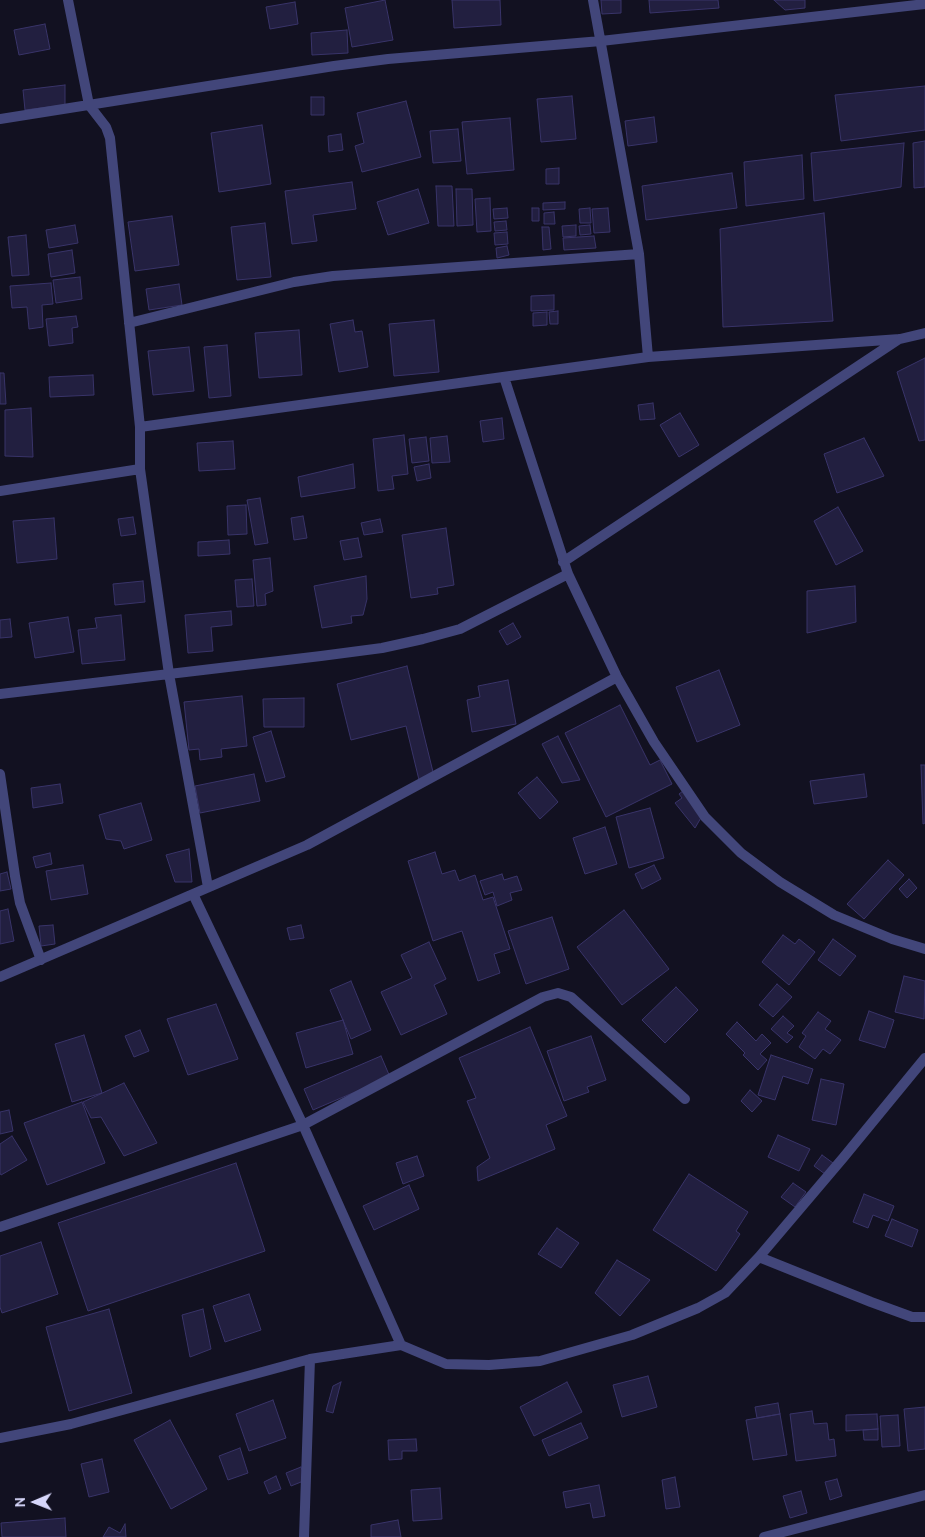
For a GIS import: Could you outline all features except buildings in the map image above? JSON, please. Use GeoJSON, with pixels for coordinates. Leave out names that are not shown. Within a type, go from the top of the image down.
{"type":"FeatureCollection","features":[{"type":"Feature","properties":{"kind":"street"},"geometry":{"type":"LineString","coordinates":[[68,0],[88,105],[106,127],[110,138],[140,427],[140,469],[169,674],[208,888]]}},
{"type":"Feature","properties":{"kind":"street"},"geometry":{"type":"LineString","coordinates":[[593,0],[639,254],[648,357]]}},
{"type":"Feature","properties":{"kind":"street"},"geometry":{"type":"LineString","coordinates":[[0,119],[343,65],[601,41],[925,4]]}},
{"type":"Feature","properties":{"kind":"street"},"geometry":{"type":"LineString","coordinates":[[129,323],[294,282],[333,276],[639,254]]}},
{"type":"Feature","properties":{"kind":"street"},"geometry":{"type":"LineString","coordinates":[[140,427],[648,357],[900,339],[925,333]]}},
{"type":"Feature","properties":{"kind":"street"},"geometry":{"type":"LineString","coordinates":[[563,562],[900,339]]}},
{"type":"Feature","properties":{"kind":"street"},"geometry":{"type":"LineString","coordinates":[[504,377],[568,574],[617,677],[654,742],[705,817],[741,853],[780,882],[834,915],[892,939],[925,949]]}},
{"type":"Feature","properties":{"kind":"street"},"geometry":{"type":"LineString","coordinates":[[0,491],[140,469]]}},
{"type":"Feature","properties":{"kind":"street"},"geometry":{"type":"LineString","coordinates":[[0,694],[382,648],[460,628],[568,574]]}},
{"type":"Feature","properties":{"kind":"street"},"geometry":{"type":"LineString","coordinates":[[0,977],[307,845],[617,677]]}},
{"type":"Feature","properties":{"kind":"street"},"geometry":{"type":"LineString","coordinates":[[0,774],[16,885],[20,903],[41,960]]}},
{"type":"Feature","properties":{"kind":"street"},"geometry":{"type":"LineString","coordinates":[[193,894],[302,1125],[401,1345]]}},
{"type":"Feature","properties":{"kind":"street"},"geometry":{"type":"LineString","coordinates":[[0,1227],[302,1125],[542,998],[558,993],[570,997],[685,1099]]}},
{"type":"Feature","properties":{"kind":"street"},"geometry":{"type":"LineString","coordinates":[[0,1438],[71,1424],[310,1359],[401,1345],[446,1364],[540,1361],[632,1335],[698,1308],[726,1293],[759,1257],[925,1058]]}},
{"type":"Feature","properties":{"kind":"street"},"geometry":{"type":"LineString","coordinates":[[759,1257],[912,1317],[925,1317]]}},
{"type":"Feature","properties":{"kind":"street"},"geometry":{"type":"LineString","coordinates":[[304,1537],[310,1359]]}},
{"type":"Feature","properties":{"kind":"street"},"geometry":{"type":"LineString","coordinates":[[764,1537],[925,1495]]}}]}
